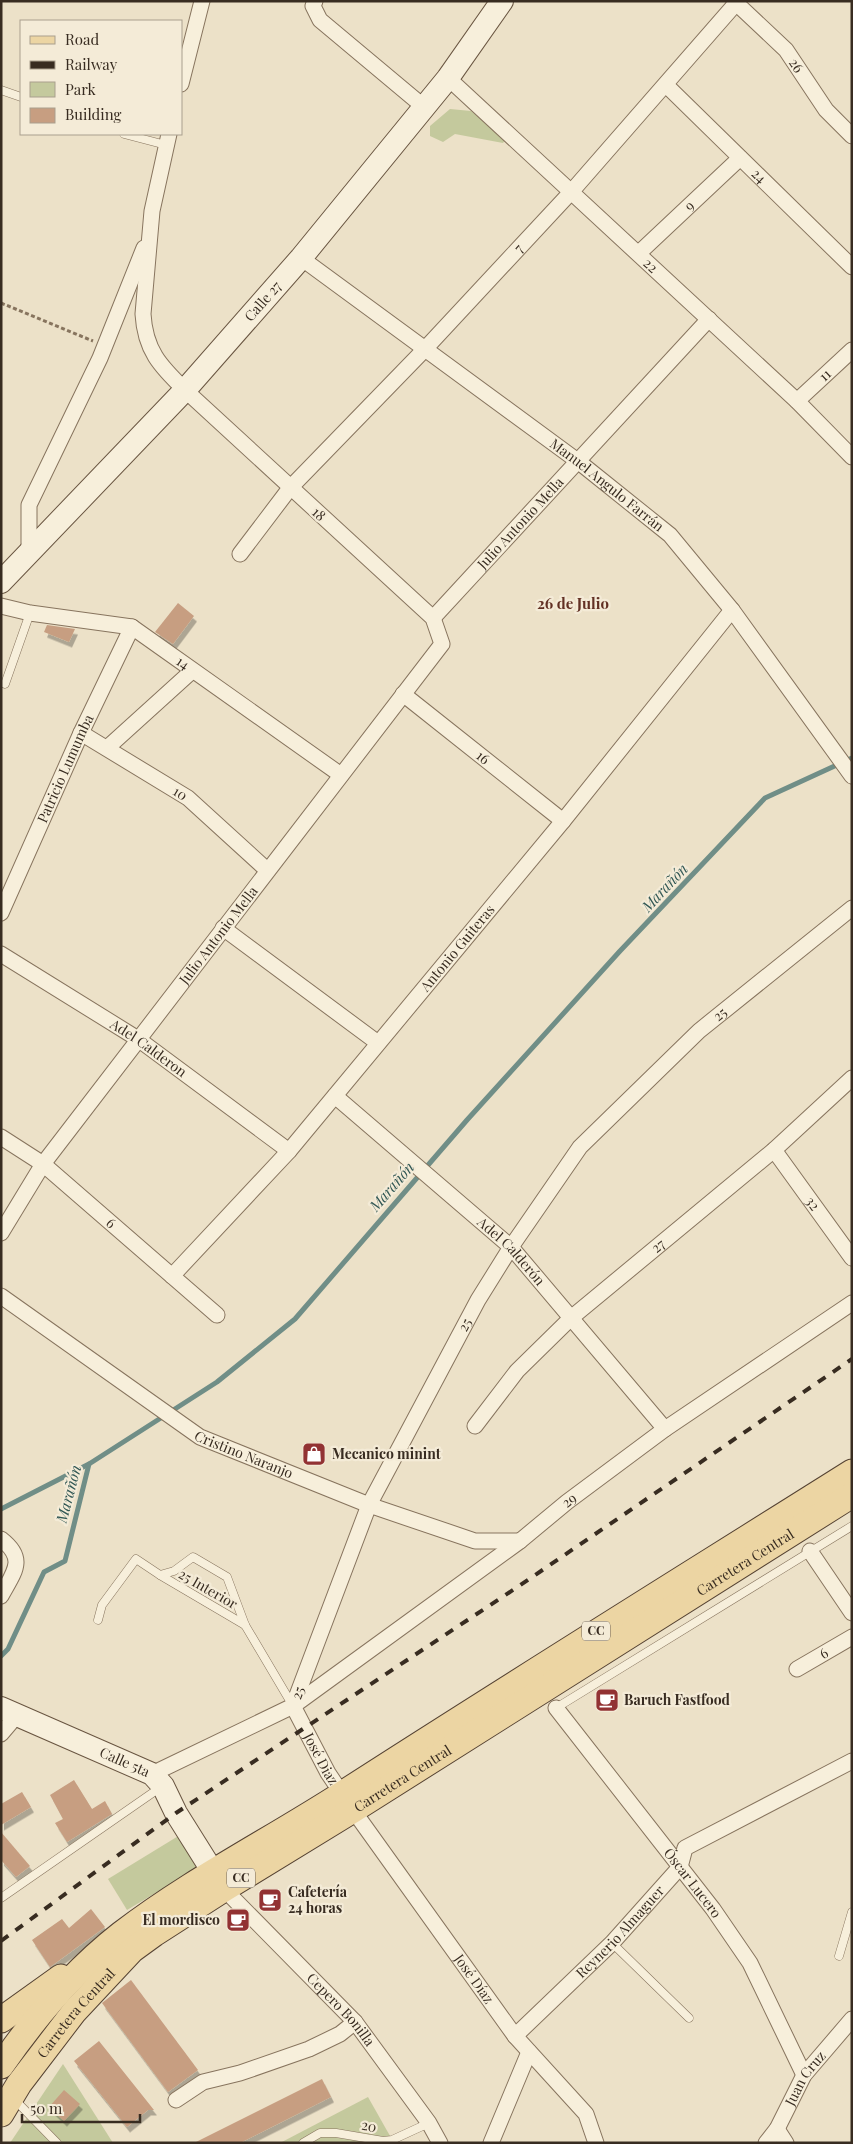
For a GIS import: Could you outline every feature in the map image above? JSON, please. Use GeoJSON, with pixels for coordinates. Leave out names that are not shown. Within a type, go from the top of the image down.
{"type":"FeatureCollection","features":[{"type":"Feature","properties":{"kind":"main road","name":"Calle 27"},"geometry":{"type":"LineString","coordinates":[[1,582],[29,555],[185,390],[301,258],[448,78],[502,1]]}},
{"type":"Feature","properties":{"kind":"main road","name":"Carretera Central"},"geometry":{"type":"LineString","coordinates":[[348,1802],[532,1672],[852,1472]]}},
{"type":"Feature","properties":{"kind":"main road","name":"Carretera Central"},"geometry":{"type":"LineString","coordinates":[[1,2066],[30,2027],[74,1976],[120,1935],[218,1880],[348,1802],[852,1495]]}},
{"type":"Feature","properties":{"kind":"main road","name":"Calle 5ta"},"geometry":{"type":"LineString","coordinates":[[10,1711],[158,1780],[218,1880]]}},
{"type":"Feature","properties":{"kind":"main road","name":"Carretera Central"},"geometry":{"type":"LineString","coordinates":[[6,2105],[74,2012],[132,1950],[218,1880]]}},
{"type":"Feature","properties":{"kind":"main road"},"geometry":{"type":"LineString","coordinates":[[1,2020],[120,1935]]}},
{"type":"Feature","properties":{"kind":"main road"},"geometry":{"type":"LineString","coordinates":[[1,2025],[30,2027],[74,2012]]}},
{"type":"Feature","properties":{"kind":"street"},"geometry":{"type":"LineString","coordinates":[[182,80],[202,1]]}},
{"type":"Feature","properties":{"kind":"street"},"geometry":{"type":"LineString","coordinates":[[315,1],[313,6],[320,20],[424,107]]}},
{"type":"Feature","properties":{"kind":"street","name":"7"},"geometry":{"type":"LineString","coordinates":[[240,554],[290,488],[424,350],[572,191],[666,85],[736,2]]}},
{"type":"Feature","properties":{"kind":"street","name":"26"},"geometry":{"type":"LineString","coordinates":[[736,2],[786,50],[826,110],[852,136]]}},
{"type":"Feature","properties":{"kind":"street","name":"22"},"geometry":{"type":"LineString","coordinates":[[448,78],[797,401],[852,457]]}},
{"type":"Feature","properties":{"kind":"street","name":"24"},"geometry":{"type":"LineString","coordinates":[[666,85],[852,267]]}},
{"type":"Feature","properties":{"kind":"street"},"geometry":{"type":"LineString","coordinates":[[29,555],[29,505],[105,346],[150,233],[152,211],[167,139]]}},
{"type":"Feature","properties":{"kind":"street","name":"9"},"geometry":{"type":"LineString","coordinates":[[639,253],[740,158]]}},
{"type":"Feature","properties":{"kind":"street","name":"18"},"geometry":{"type":"LineString","coordinates":[[150,233],[143,314],[152,354],[162,369],[433,618],[442,644]]}},
{"type":"Feature","properties":{"kind":"street","name":"Manuel Angulo Farrán"},"geometry":{"type":"LineString","coordinates":[[301,258],[579,462],[670,535],[732,610],[852,776]]}},
{"type":"Feature","properties":{"kind":"street","name":"Julio Antonio Mella"},"geometry":{"type":"LineString","coordinates":[[433,618],[709,319]]}},
{"type":"Feature","properties":{"kind":"street","name":"11"},"geometry":{"type":"LineString","coordinates":[[797,401],[852,350]]}},
{"type":"Feature","properties":{"kind":"street","name":"14"},"geometry":{"type":"LineString","coordinates":[[1,606],[132,627],[341,775]]}},
{"type":"Feature","properties":{"kind":"street","name":"Antonio Guiteras"},"geometry":{"type":"LineString","coordinates":[[172,1276],[289,1151],[563,821],[732,610]]}},
{"type":"Feature","properties":{"kind":"street","name":"Patricio Lumumba"},"geometry":{"type":"LineString","coordinates":[[1,913],[81,732],[132,627]]}},
{"type":"Feature","properties":{"kind":"street","name":"Julio Antonio Mella"},"geometry":{"type":"LineString","coordinates":[[1,1233],[43,1164],[442,644]]}},
{"type":"Feature","properties":{"kind":"street"},"geometry":{"type":"LineString","coordinates":[[107,748],[192,671]]}},
{"type":"Feature","properties":{"kind":"street","name":"16"},"geometry":{"type":"LineString","coordinates":[[403,694],[563,821]]}},
{"type":"Feature","properties":{"kind":"street","name":"10"},"geometry":{"type":"LineString","coordinates":[[81,732],[188,798],[267,870]]}},
{"type":"Feature","properties":{"kind":"street","name":"25"},"geometry":{"type":"LineString","coordinates":[[158,1780],[293,1706],[369,1505],[478,1300],[511,1247],[580,1147],[699,1032],[852,908]]}},
{"type":"Feature","properties":{"kind":"street"},"geometry":{"type":"LineString","coordinates":[[223,928],[378,1043]]}},
{"type":"Feature","properties":{"kind":"street","name":"Adel Calderon"},"geometry":{"type":"LineString","coordinates":[[1,954],[138,1039],[289,1151]]}},
{"type":"Feature","properties":{"kind":"street","name":"27"},"geometry":{"type":"LineString","coordinates":[[475,1426],[517,1371],[571,1318],[774,1150],[852,1078]]}},
{"type":"Feature","properties":{"kind":"street","name":"Adel Calderón"},"geometry":{"type":"LineString","coordinates":[[335,1096],[511,1247],[665,1429]]}},
{"type":"Feature","properties":{"kind":"street","name":"6"},"geometry":{"type":"LineString","coordinates":[[1,1137],[43,1164],[217,1315]]}},
{"type":"Feature","properties":{"kind":"street","name":"32"},"geometry":{"type":"LineString","coordinates":[[774,1150],[852,1258]]}},
{"type":"Feature","properties":{"kind":"street","name":"Cristino Naranjo"},"geometry":{"type":"LineString","coordinates":[[1,1296],[200,1437],[369,1505],[475,1541],[520,1541]]}},
{"type":"Feature","properties":{"kind":"street","name":"29"},"geometry":{"type":"LineString","coordinates":[[293,1706],[520,1541],[567,1502],[665,1429],[852,1303]]}},
{"type":"Feature","properties":{"kind":"street"},"geometry":{"type":"LineString","coordinates":[[1,1540],[13,1549],[17,1561],[13,1575],[1,1596]]}},
{"type":"Feature","properties":{"kind":"street"},"geometry":{"type":"LineString","coordinates":[[810,1551],[852,1613]]}},
{"type":"Feature","properties":{"kind":"street","name":"6"},"geometry":{"type":"LineString","coordinates":[[797,1670],[852,1636]]}},
{"type":"Feature","properties":{"kind":"street","name":"José Diaz"},"geometry":{"type":"LineString","coordinates":[[293,1706],[328,1773],[348,1802]]}},
{"type":"Feature","properties":{"kind":"street","name":"Óscar Lucero"},"geometry":{"type":"LineString","coordinates":[[556,1708],[713,1909],[750,1963],[804,2075]]}},
{"type":"Feature","properties":{"kind":"street"},"geometry":{"type":"LineString","coordinates":[[1,1734],[10,1711]]}},
{"type":"Feature","properties":{"kind":"street","name":"Reynerio Almaguer"},"geometry":{"type":"LineString","coordinates":[[516,2036],[612,1943],[680,1867],[685,1848],[852,1761]]}},
{"type":"Feature","properties":{"kind":"street","name":"José Díaz"},"geometry":{"type":"LineString","coordinates":[[348,1802],[516,2036],[586,2114],[596,2143]]}},
{"type":"Feature","properties":{"kind":"street","name":"Cepero Bonilla"},"geometry":{"type":"LineString","coordinates":[[218,1880],[355,2022],[429,2123],[440,2143]]}},
{"type":"Feature","properties":{"kind":"street","name":"Juan Cruz"},"geometry":{"type":"LineString","coordinates":[[766,2143],[777,2129],[804,2075],[852,2019]]}},
{"type":"Feature","properties":{"kind":"street"},"geometry":{"type":"LineString","coordinates":[[176,2100],[203,2082],[309,2049],[340,2034],[355,2022]]}},
{"type":"Feature","properties":{"kind":"street"},"geometry":{"type":"LineString","coordinates":[[491,2143],[529,2052]]}},
{"type":"Feature","properties":{"kind":"street"},"geometry":{"type":"LineString","coordinates":[[777,2129],[786,2143]]}},
{"type":"Feature","properties":{"kind":"lane"},"geometry":{"type":"LineString","coordinates":[[1,90],[20,98]]}},
{"type":"Feature","properties":{"kind":"lane"},"geometry":{"type":"LineString","coordinates":[[133,135],[167,139]]}},
{"type":"Feature","properties":{"kind":"lane"},"geometry":{"type":"LineString","coordinates":[[4,684],[30,612]]}},
{"type":"Feature","properties":{"kind":"lane"},"geometry":{"type":"LineString","coordinates":[[556,1708],[852,1526]]}},
{"type":"Feature","properties":{"kind":"lane","name":"25 Interior"},"geometry":{"type":"LineString","coordinates":[[160,1575],[174,1571],[193,1557],[228,1577],[245,1625],[293,1706]]}},
{"type":"Feature","properties":{"kind":"lane","name":"25 Interior"},"geometry":{"type":"LineString","coordinates":[[98,1620],[102,1605],[136,1559],[245,1625]]}},
{"type":"Feature","properties":{"kind":"lane"},"geometry":{"type":"LineString","coordinates":[[1,1898],[158,1780]]}},
{"type":"Feature","properties":{"kind":"lane"},"geometry":{"type":"LineString","coordinates":[[839,1956],[852,1912]]}},
{"type":"Feature","properties":{"kind":"lane"},"geometry":{"type":"LineString","coordinates":[[612,1943],[689,2018]]}},
{"type":"Feature","properties":{"kind":"lane"},"geometry":{"type":"LineString","coordinates":[[6,2105],[57,2143]]}},
{"type":"Feature","properties":{"kind":"lane","name":"20"},"geometry":{"type":"LineString","coordinates":[[303,2143],[320,2133],[336,2133],[383,2141],[392,2140],[429,2123]]}},
{"type":"Feature","properties":{"kind":"path"},"geometry":{"type":"LineString","coordinates":[[1,303],[105,346]]}},
{"type":"Feature","properties":{"kind":"green space"},"geometry":{"type":"Polygon","coordinates":[[[450,109],[471,111],[506,139],[503,143],[455,134],[443,142],[430,136],[430,126],[450,109]]]}},
{"type":"Feature","properties":{"kind":"green space"},"geometry":{"type":"Polygon","coordinates":[[[180,1835],[199,1867],[127,1910],[108,1879],[180,1835]]]}},
{"type":"Feature","properties":{"kind":"green space"},"geometry":{"type":"Polygon","coordinates":[[[63,2064],[113,2143],[10,2143],[63,2064]]]}},
{"type":"Feature","properties":{"kind":"green space"},"geometry":{"type":"Polygon","coordinates":[[[368,2097],[394,2143],[280,2143],[368,2097]]]}},
{"type":"Feature","properties":{"kind":"building"},"geometry":{"type":"Polygon","coordinates":[[[178,603],[194,616],[173,644],[155,632],[178,603]]]}},
{"type":"Feature","properties":{"kind":"building"},"geometry":{"type":"Polygon","coordinates":[[[47,625],[75,629],[69,642],[44,632],[47,625]]]}},
{"type":"Feature","properties":{"kind":"building"},"geometry":{"type":"Polygon","coordinates":[[[74,1780],[92,1809],[105,1801],[112,1814],[67,1842],[55,1823],[63,1819],[50,1795],[74,1780]]]}},
{"type":"Feature","properties":{"kind":"building"},"geometry":{"type":"Polygon","coordinates":[[[22,1792],[31,1807],[1,1825],[1,1804],[22,1792]]]}},
{"type":"Feature","properties":{"kind":"building"},"geometry":{"type":"Polygon","coordinates":[[[1,1832],[30,1866],[16,1877],[1,1860],[1,1832]]]}},
{"type":"Feature","properties":{"kind":"building"},"geometry":{"type":"Polygon","coordinates":[[[91,1909],[105,1927],[50,1967],[32,1940],[62,1919],[69,1928],[91,1909]]]}},
{"type":"Feature","properties":{"kind":"building"},"geometry":{"type":"Polygon","coordinates":[[[131,1980],[198,2070],[168,2092],[102,2003],[131,1980]]]}},
{"type":"Feature","properties":{"kind":"building"},"geometry":{"type":"Polygon","coordinates":[[[99,2041],[154,2110],[148,2110],[127,2127],[74,2061],[99,2041]]]}},
{"type":"Feature","properties":{"kind":"building"},"geometry":{"type":"Polygon","coordinates":[[[322,2079],[331,2097],[240,2143],[194,2143],[322,2079]]]}},
{"type":"Feature","properties":{"kind":"building"},"geometry":{"type":"Polygon","coordinates":[[[64,2090],[80,2104],[64,2121],[49,2107],[64,2090]]]}},
{"type":"Feature","properties":{"kind":"waterway","name":"Marañón"},"geometry":{"type":"LineString","coordinates":[[1,1656],[8,1649],[44,1572],[65,1561],[89,1464],[217,1382],[295,1319],[467,1120],[620,951],[765,798],[852,758]]}},
{"type":"Feature","properties":{"kind":"waterway"},"geometry":{"type":"LineString","coordinates":[[1,1509],[89,1464]]}},
{"type":"Feature","properties":{"kind":"railway"},"geometry":{"type":"LineString","coordinates":[[1,1941],[176,1813],[519,1586],[852,1359]]}},
{"type":"Feature","properties":{"kind":"place","name":"Mecanico minint"},"geometry":{"type":"Point","coordinates":[314,1454]}},
{"type":"Feature","properties":{"kind":"place","name":"Baruch Fastfood"},"geometry":{"type":"Point","coordinates":[607,1700]}},
{"type":"Feature","properties":{"kind":"place","name":"Cafetería 24 horas"},"geometry":{"type":"Point","coordinates":[270,1900]}},
{"type":"Feature","properties":{"kind":"place","name":"El mordisco"},"geometry":{"type":"Point","coordinates":[238,1920]}},
{"type":"Feature","properties":{"kind":"district","name":"26 de Julio"},"geometry":{"type":"Point","coordinates":[573,604]}}]}
